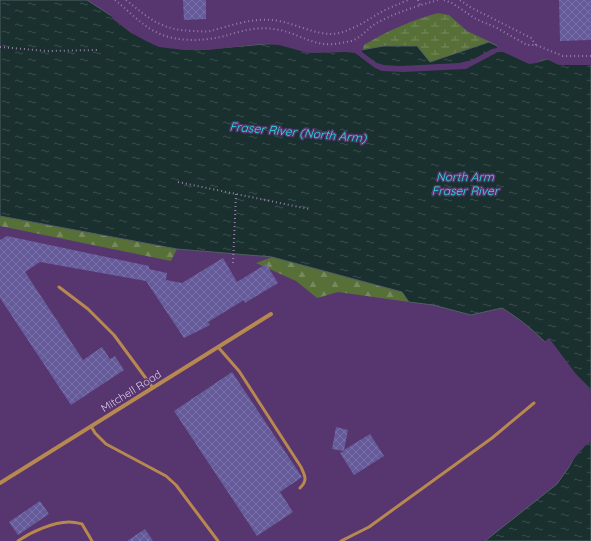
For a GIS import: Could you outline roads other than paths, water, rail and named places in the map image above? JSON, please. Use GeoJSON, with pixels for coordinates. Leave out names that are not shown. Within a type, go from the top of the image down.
{"type":"FeatureCollection","features":[{"type":"Feature","properties":{"kind":"street","name":"Mitchell Road"},"geometry":{"type":"LineString","coordinates":[[0,483],[271,314]]}},
{"type":"Feature","properties":{"kind":"lane"},"geometry":{"type":"LineString","coordinates":[[59,286],[88,309],[114,336],[153,388]]}},
{"type":"Feature","properties":{"kind":"lane"},"geometry":{"type":"LineString","coordinates":[[218,347],[239,371],[301,467],[306,477],[305,483],[300,488]]}},
{"type":"Feature","properties":{"kind":"lane"},"geometry":{"type":"LineString","coordinates":[[341,541],[370,527],[492,438],[534,403]]}},
{"type":"Feature","properties":{"kind":"lane"},"geometry":{"type":"LineString","coordinates":[[91,426],[106,444],[166,476],[176,485],[218,541]]}},
{"type":"Feature","properties":{"kind":"lane"},"geometry":{"type":"LineString","coordinates":[[18,541],[26,535],[47,526],[68,522],[82,524],[92,541]]}},
{"type":"Feature","properties":{"kind":"water","name":"North Arm Fraser River"},"geometry":{"type":"Polygon","coordinates":[[[0,0],[87,0],[155,44],[196,50],[277,43],[312,52],[355,51],[384,46],[417,46],[430,62],[489,42],[533,63],[555,57],[591,59],[591,406],[583,391],[564,363],[529,327],[502,308],[471,315],[433,305],[409,302],[402,292],[272,257],[177,249],[0,216],[0,0]]]}},
{"type":"Feature","properties":{"kind":"water"},"geometry":{"type":"Polygon","coordinates":[[[591,434],[591,541],[485,541],[557,484],[569,467],[582,443],[591,434]]]}},
{"type":"Feature","properties":{"kind":"water label","name":"Fraser River (North Arm)"},"geometry":{"type":"Point","coordinates":[298,132]}}]}
